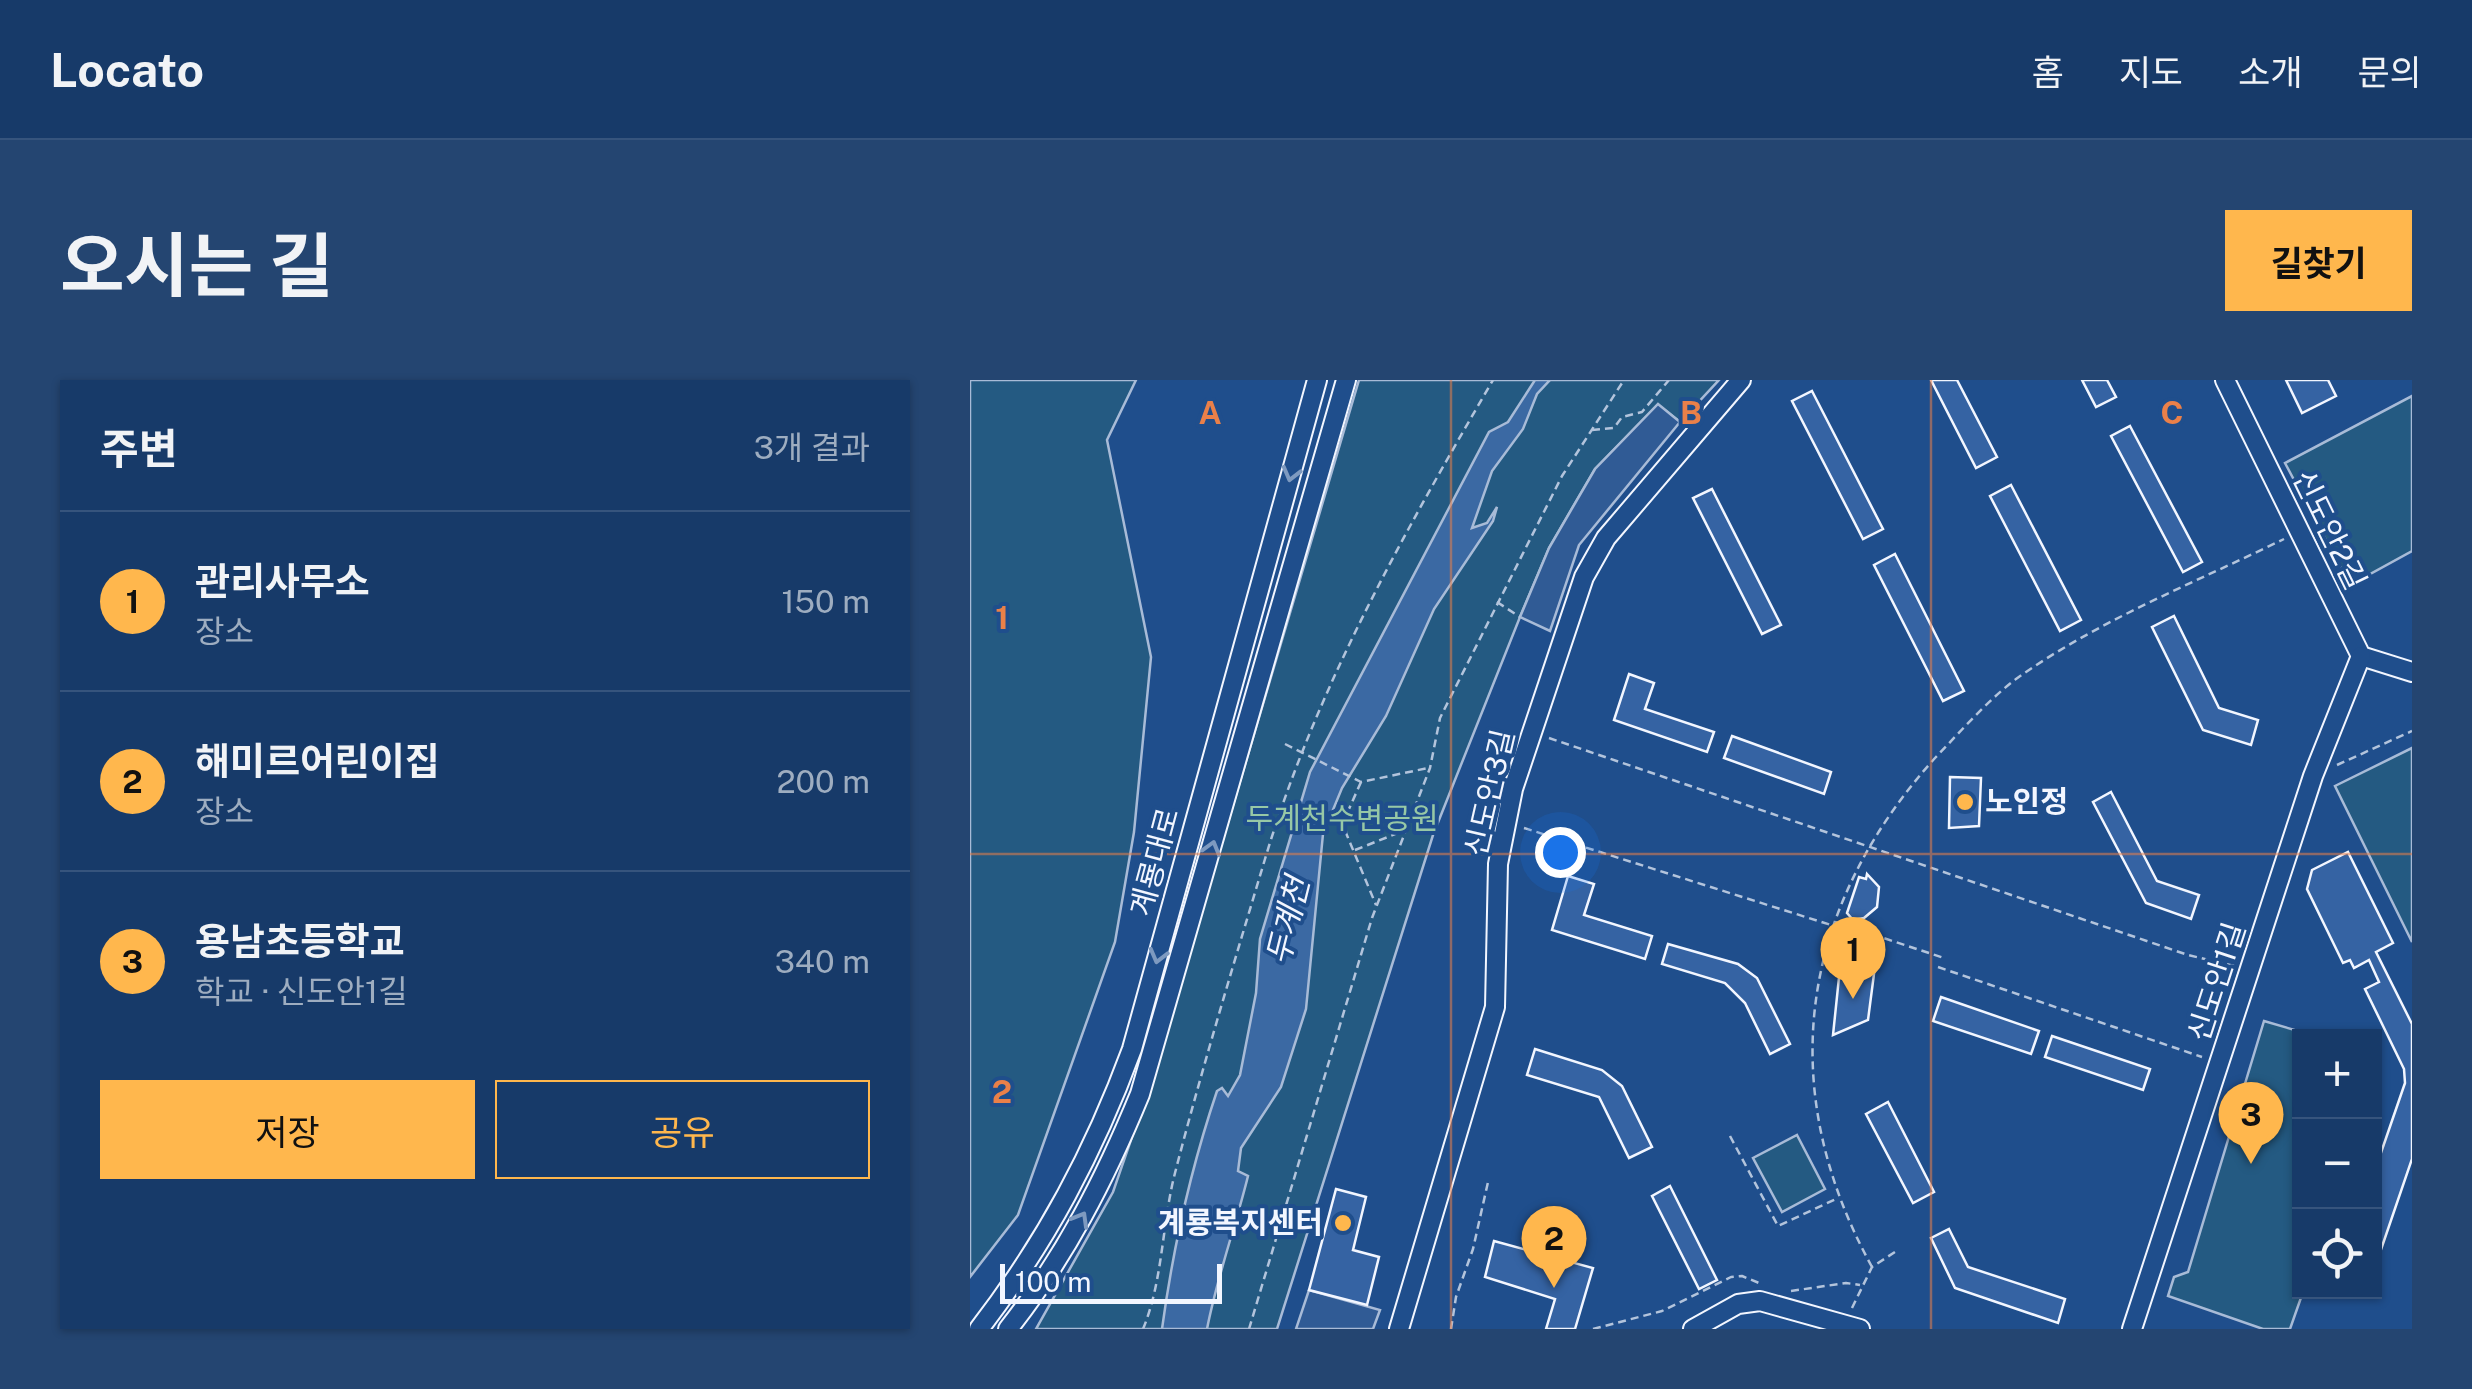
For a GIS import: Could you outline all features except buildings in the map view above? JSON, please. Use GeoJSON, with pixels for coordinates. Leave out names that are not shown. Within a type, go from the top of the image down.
{"type":"FeatureCollection","features":[{"type":"Feature","properties":{"kind":"street","name":"계룡대로"},"geometry":{"type":"LineString","coordinates":[[979,1329],[1030,1262],[1073,1188],[1106,1119],[1132,1049],[1317,380]]}},
{"type":"Feature","properties":{"kind":"street","name":"계룡대로"},"geometry":{"type":"LineString","coordinates":[[1008,1329],[1042,1286],[1106,1178],[1140,1094],[1346,380]]}},
{"type":"Feature","properties":{"kind":"street","name":"신도안3길"},"geometry":{"type":"LineString","coordinates":[[1399,1329],[1496,1007],[1498,864],[1506,822],[1584,577],[1599,551],[1741,380]]}},
{"type":"Feature","properties":{"kind":"street","name":"신도안2길"},"geometry":{"type":"LineString","coordinates":[[2225,380],[2361,656]]}},
{"type":"Feature","properties":{"kind":"street"},"geometry":{"type":"LineString","coordinates":[[2361,656],[2409,668]]}},
{"type":"Feature","properties":{"kind":"street","name":"신도안1길"},"geometry":{"type":"LineString","coordinates":[[2132,1329],[2313,776],[2361,656]]}},
{"type":"Feature","properties":{"kind":"street"},"geometry":{"type":"LineString","coordinates":[[1693,1329],[1738,1304],[1760,1301],[1853,1326]]}},
{"type":"Feature","properties":{"kind":"path"},"geometry":{"type":"LineString","coordinates":[[1142,1329],[1174,1175],[1267,854],[1304,752],[1334,672],[1414,517],[1493,380]]}},
{"type":"Feature","properties":{"kind":"path"},"geometry":{"type":"LineString","coordinates":[[1249,1329],[1376,906],[1430,768],[1440,718],[1562,476],[1624,380]]}},
{"type":"Feature","properties":{"kind":"path"},"geometry":{"type":"LineString","coordinates":[[1591,430],[1614,428],[1622,416],[1642,412],[1669,380]]}},
{"type":"Feature","properties":{"kind":"path"},"geometry":{"type":"LineString","coordinates":[[1872,1267],[1840,1197],[1820,1131],[1812,1023],[1833,924],[1868,846],[1926,769],[1997,694],[2020,676],[2117,622],[2299,531]]}},
{"type":"Feature","properties":{"kind":"path"},"geometry":{"type":"LineString","coordinates":[[1496,602],[1520,617]]}},
{"type":"Feature","properties":{"kind":"path"},"geometry":{"type":"LineString","coordinates":[[2313,776],[2412,731]]}},
{"type":"Feature","properties":{"kind":"path"},"geometry":{"type":"LineString","coordinates":[[1532,732],[2188,954],[2250,970]]}},
{"type":"Feature","properties":{"kind":"path"},"geometry":{"type":"LineString","coordinates":[[1285,744],[1361,782],[1430,768]]}},
{"type":"Feature","properties":{"kind":"path"},"geometry":{"type":"LineString","coordinates":[[1361,782],[1345,818],[1353,850],[1376,906]]}},
{"type":"Feature","properties":{"kind":"path"},"geometry":{"type":"LineString","coordinates":[[1506,822],[1944,958]]}},
{"type":"Feature","properties":{"kind":"path"},"geometry":{"type":"LineString","coordinates":[[1353,850],[1406,830]]}},
{"type":"Feature","properties":{"kind":"path"},"geometry":{"type":"LineString","coordinates":[[1938,967],[2219,1062]]}},
{"type":"Feature","properties":{"kind":"path"},"geometry":{"type":"LineString","coordinates":[[1730,1136],[1774,1224],[1783,1225],[1840,1197]]}},
{"type":"Feature","properties":{"kind":"path"},"geometry":{"type":"LineString","coordinates":[[1451,1329],[1488,1182]]}},
{"type":"Feature","properties":{"kind":"path"},"geometry":{"type":"LineString","coordinates":[[1853,1326],[1872,1267],[1895,1252]]}},
{"type":"Feature","properties":{"kind":"green space"},"geometry":{"type":"Polygon","coordinates":[[[970,380],[1136,380],[1107,440],[1151,657],[1134,832],[1115,942],[1018,1215],[970,1277],[970,380]]]}},
{"type":"Feature","properties":{"kind":"green space","name":"두계천수변공원"},"geometry":{"type":"Polygon","coordinates":[[[1359,380],[1719,380],[1680,422],[1658,405],[1595,469],[1549,548],[1433,835],[1277,1329],[1036,1329],[1113,1192],[1151,1082],[1359,380]]]}},
{"type":"Feature","properties":{"kind":"green space"},"geometry":{"type":"Polygon","coordinates":[[[2412,396],[2412,551],[2350,585],[2285,463],[2412,396]]]}},
{"type":"Feature","properties":{"kind":"green space"},"geometry":{"type":"Polygon","coordinates":[[[2412,748],[2412,942],[2335,786],[2412,748]]]}},
{"type":"Feature","properties":{"kind":"green space"},"geometry":{"type":"Polygon","coordinates":[[[2264,1021],[2292,1029],[2292,1299],[2301,1299],[2290,1329],[2263,1329],[2168,1296],[2174,1277],[2188,1272],[2264,1021]]]}},
{"type":"Feature","properties":{"kind":"green space"},"geometry":{"type":"Polygon","coordinates":[[[1797,1135],[1825,1189],[1782,1212],[1753,1158],[1797,1135]]]}},
{"type":"Feature","properties":{"kind":"shaded area"},"geometry":{"type":"Polygon","coordinates":[[[1658,404],[1680,422],[1579,545],[1550,631],[1520,617],[1549,548],[1595,469],[1658,404]]]}},
{"type":"Feature","properties":{"kind":"shaded area"},"geometry":{"type":"Polygon","coordinates":[[[1309,1290],[1380,1310],[1373,1329],[1296,1329],[1309,1290]]]}},
{"type":"Feature","properties":{"kind":"water","name":"두계천"},"geometry":{"type":"Polygon","coordinates":[[[1535,380],[1550,380],[1537,394],[1523,429],[1492,471],[1472,528],[1487,523],[1497,507],[1493,521],[1434,609],[1386,716],[1342,788],[1323,834],[1306,1009],[1281,1087],[1241,1148],[1238,1171],[1248,1176],[1207,1329],[1162,1329],[1191,1179],[1217,1091],[1222,1088],[1228,1096],[1240,1075],[1256,993],[1260,939],[1310,772],[1489,432],[1508,422],[1535,380]]]}},
{"type":"Feature","properties":{"kind":"place","name":"노인정"},"geometry":{"type":"Point","coordinates":[1965,802]}},
{"type":"Feature","properties":{"kind":"place","name":"관리사무소"},"geometry":{"type":"Point","coordinates":[1853,999]}},
{"type":"Feature","properties":{"kind":"place","name":"용남초등학교"},"geometry":{"type":"Point","coordinates":[2251,1164]}},
{"type":"Feature","properties":{"kind":"place","name":"계룡복지센터"},"geometry":{"type":"Point","coordinates":[1343,1223]}},
{"type":"Feature","properties":{"kind":"place","name":"해미르어린이집"},"geometry":{"type":"Point","coordinates":[1554,1288]}}]}
